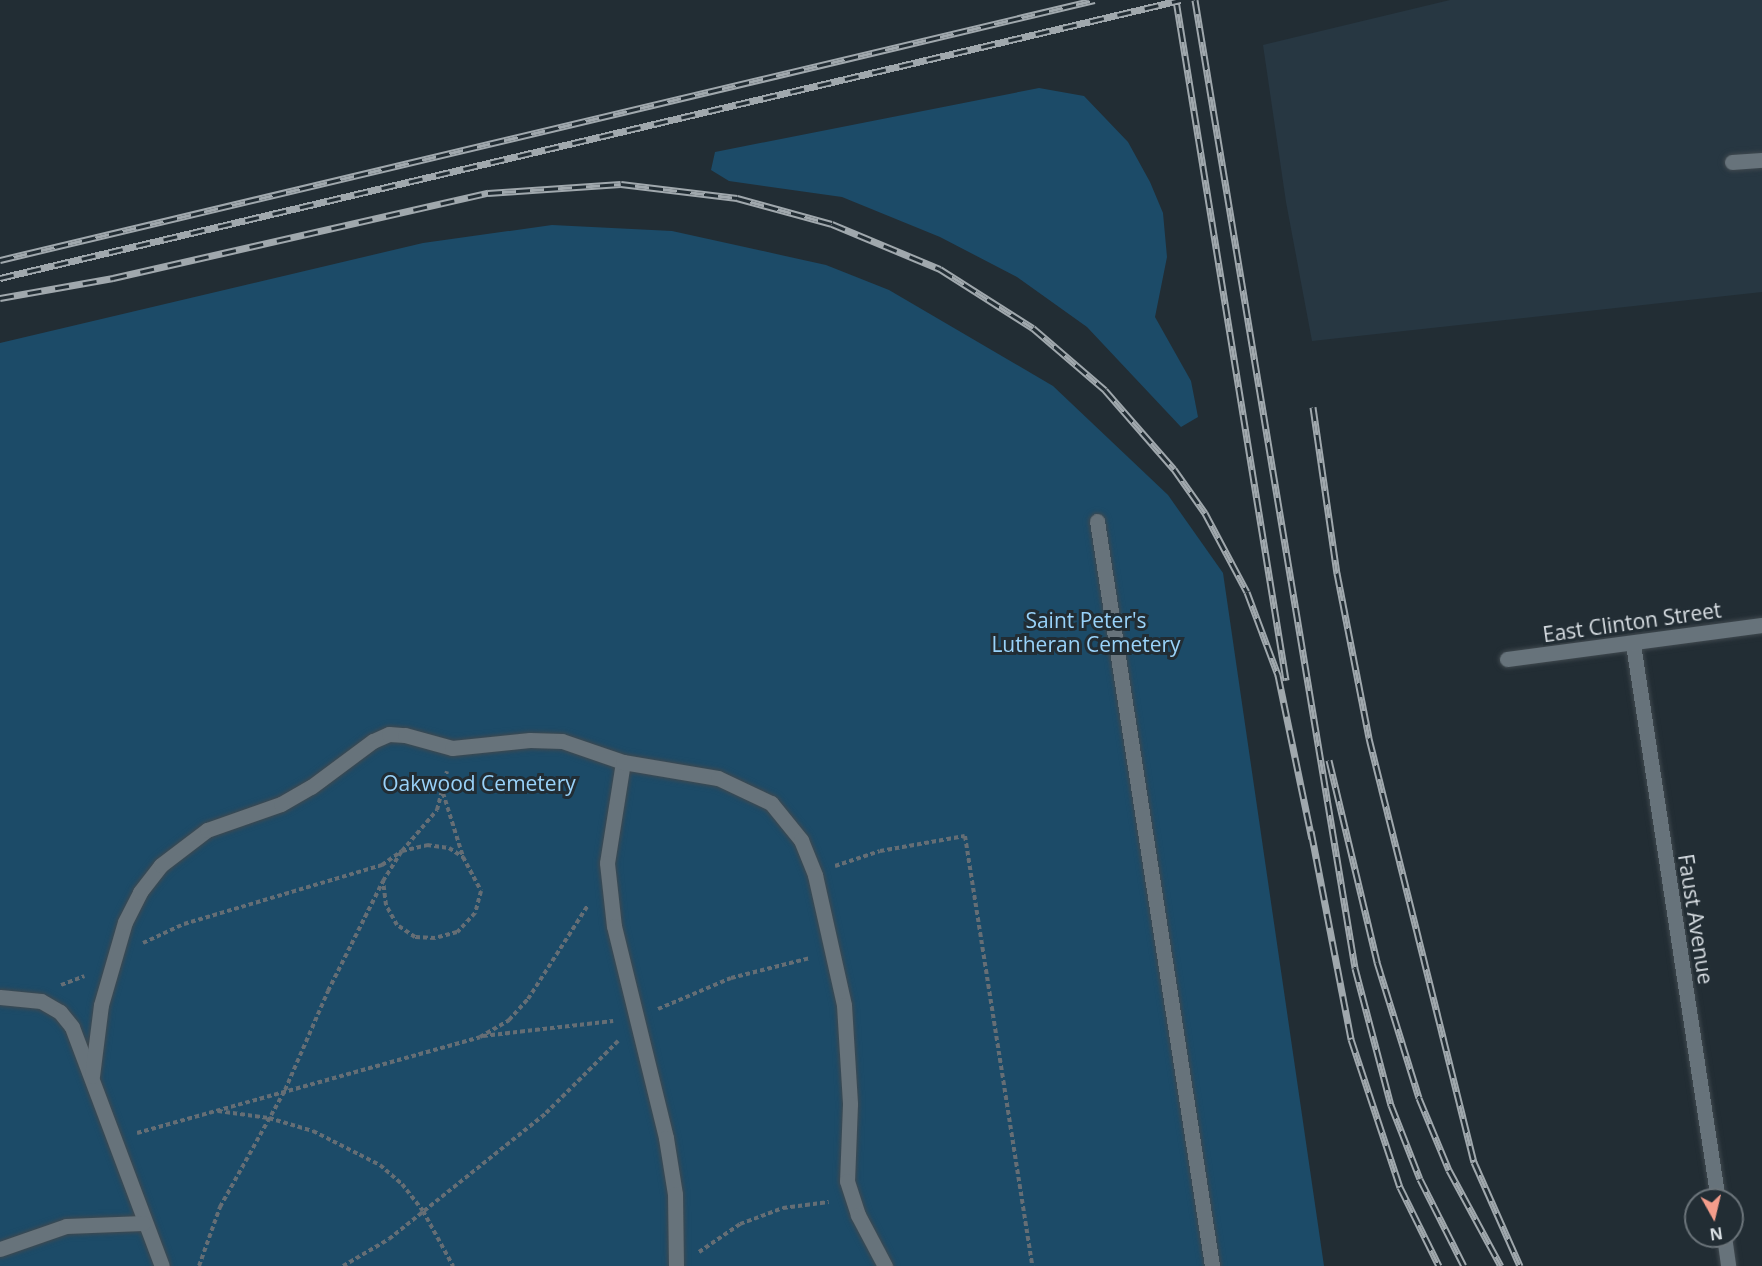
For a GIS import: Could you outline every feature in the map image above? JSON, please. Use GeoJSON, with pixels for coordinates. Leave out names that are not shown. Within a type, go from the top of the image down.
{"type":"FeatureCollection","features":[{"type":"Feature","properties":{"kind":"street"},"geometry":{"type":"LineString","coordinates":[[1732,162],[1762,160]]}},
{"type":"Feature","properties":{"kind":"street"},"geometry":{"type":"LineString","coordinates":[[1097,521],[1212,1266]]}},
{"type":"Feature","properties":{"kind":"street","name":"East Clinton Street"},"geometry":{"type":"LineString","coordinates":[[1507,659],[1762,625]]}},
{"type":"Feature","properties":{"kind":"street","name":"Faust Avenue"},"geometry":{"type":"LineString","coordinates":[[1633,644],[1716,1188]]}},
{"type":"Feature","properties":{"kind":"street"},"geometry":{"type":"LineString","coordinates":[[92,1076],[99,1016],[125,922],[140,892],[185,843],[207,830],[281,804],[373,741],[389,734],[452,748],[530,740],[562,741],[623,762],[718,778],[771,803],[801,840],[815,875],[844,1005],[849,1054],[850,1104],[845,1164],[851,1198],[885,1266]]}},
{"type":"Feature","properties":{"kind":"street"},"geometry":{"type":"LineString","coordinates":[[623,762],[607,863],[614,926],[655,1085],[675,1194],[676,1266]]}},
{"type":"Feature","properties":{"kind":"street"},"geometry":{"type":"LineString","coordinates":[[0,997],[41,1001],[60,1012],[72,1027],[92,1076],[143,1223],[162,1266]]}},
{"type":"Feature","properties":{"kind":"street"},"geometry":{"type":"LineString","coordinates":[[0,1250],[66,1226],[143,1223]]}},
{"type":"Feature","properties":{"kind":"street"},"geometry":{"type":"LineString","coordinates":[[1726,1248],[1728,1266]]}},
{"type":"Feature","properties":{"kind":"path"},"geometry":{"type":"LineString","coordinates":[[199,1266],[220,1207],[285,1090],[328,992],[383,881],[402,850],[437,810],[452,748]]}},
{"type":"Feature","properties":{"kind":"path"},"geometry":{"type":"LineString","coordinates":[[383,881],[386,905],[397,925],[415,937],[435,938],[457,932],[475,913],[481,891],[463,857],[448,819],[443,792]]}},
{"type":"Feature","properties":{"kind":"path"},"geometry":{"type":"LineString","coordinates":[[815,875],[880,851],[965,836],[1032,1266]]}},
{"type":"Feature","properties":{"kind":"path"},"geometry":{"type":"LineString","coordinates":[[58,986],[184,924],[360,873],[382,865],[402,850],[427,845],[449,848],[463,857]]}},
{"type":"Feature","properties":{"kind":"path"},"geometry":{"type":"LineString","coordinates":[[480,1037],[509,1020],[528,999],[568,940],[607,863]]}},
{"type":"Feature","properties":{"kind":"path"},"geometry":{"type":"LineString","coordinates":[[343,1266],[389,1239],[563,1098],[637,1020],[683,996],[731,978],[793,960],[833,956]]}},
{"type":"Feature","properties":{"kind":"path"},"geometry":{"type":"LineString","coordinates":[[113,1141],[285,1090],[480,1037],[637,1020]]}},
{"type":"Feature","properties":{"kind":"path"},"geometry":{"type":"LineString","coordinates":[[214,1111],[269,1118],[313,1131],[380,1165],[402,1184],[423,1211],[453,1266]]}},
{"type":"Feature","properties":{"kind":"path"},"geometry":{"type":"LineString","coordinates":[[692,1257],[740,1224],[783,1208],[851,1198]]}},
{"type":"Feature","properties":{"kind":"shaded area"},"geometry":{"type":"Polygon","coordinates":[[[1450,0],[1762,0],[1762,292],[1312,341],[1286,202],[1263,45],[1450,0]]]}},
{"type":"Feature","properties":{"kind":"green space"},"geometry":{"type":"Polygon","coordinates":[[[1039,88],[1084,96],[1128,142],[1150,182],[1163,213],[1167,257],[1155,317],[1191,381],[1198,417],[1181,427],[1087,327],[1017,277],[940,237],[842,197],[729,181],[711,170],[715,152],[1039,88]]]}},
{"type":"Feature","properties":{"kind":"green space","name":"Oakwood Cemetery"},"geometry":{"type":"Polygon","coordinates":[[[552,225],[672,231],[826,265],[889,290],[1053,386],[1168,495],[1223,573],[1324,1266],[0,1266],[0,343],[423,243],[552,225]]]}},
{"type":"Feature","properties":{"kind":"railway"},"geometry":{"type":"LineString","coordinates":[[0,260],[1095,0]]}},
{"type":"Feature","properties":{"kind":"railway"},"geometry":{"type":"LineString","coordinates":[[1176,0],[1286,680]]}},
{"type":"Feature","properties":{"kind":"railway"},"geometry":{"type":"LineString","coordinates":[[0,278],[1181,0]]}},
{"type":"Feature","properties":{"kind":"railway"},"geometry":{"type":"LineString","coordinates":[[1195,0],[1355,968],[1391,1105],[1420,1179],[1464,1266]]}},
{"type":"Feature","properties":{"kind":"railway"},"geometry":{"type":"LineString","coordinates":[[0,298],[113,278],[488,193],[621,184],[737,198],[832,224],[940,269],[1033,328],[1105,390],[1174,469],[1205,513],[1247,592],[1278,675],[1312,839]]}},
{"type":"Feature","properties":{"kind":"railway"},"geometry":{"type":"LineString","coordinates":[[1313,407],[1337,573],[1369,738],[1474,1162],[1520,1266]]}},
{"type":"Feature","properties":{"kind":"railway"},"geometry":{"type":"LineString","coordinates":[[1329,760],[1377,962],[1419,1098],[1449,1170],[1501,1266]]}},
{"type":"Feature","properties":{"kind":"railway"},"geometry":{"type":"LineString","coordinates":[[1311,831],[1351,1039],[1400,1187],[1439,1266]]}},
{"type":"Feature","properties":{"kind":"park label","name":"Saint Peter's Lutheran Cemetery"},"geometry":{"type":"Point","coordinates":[1086,632]}}]}
